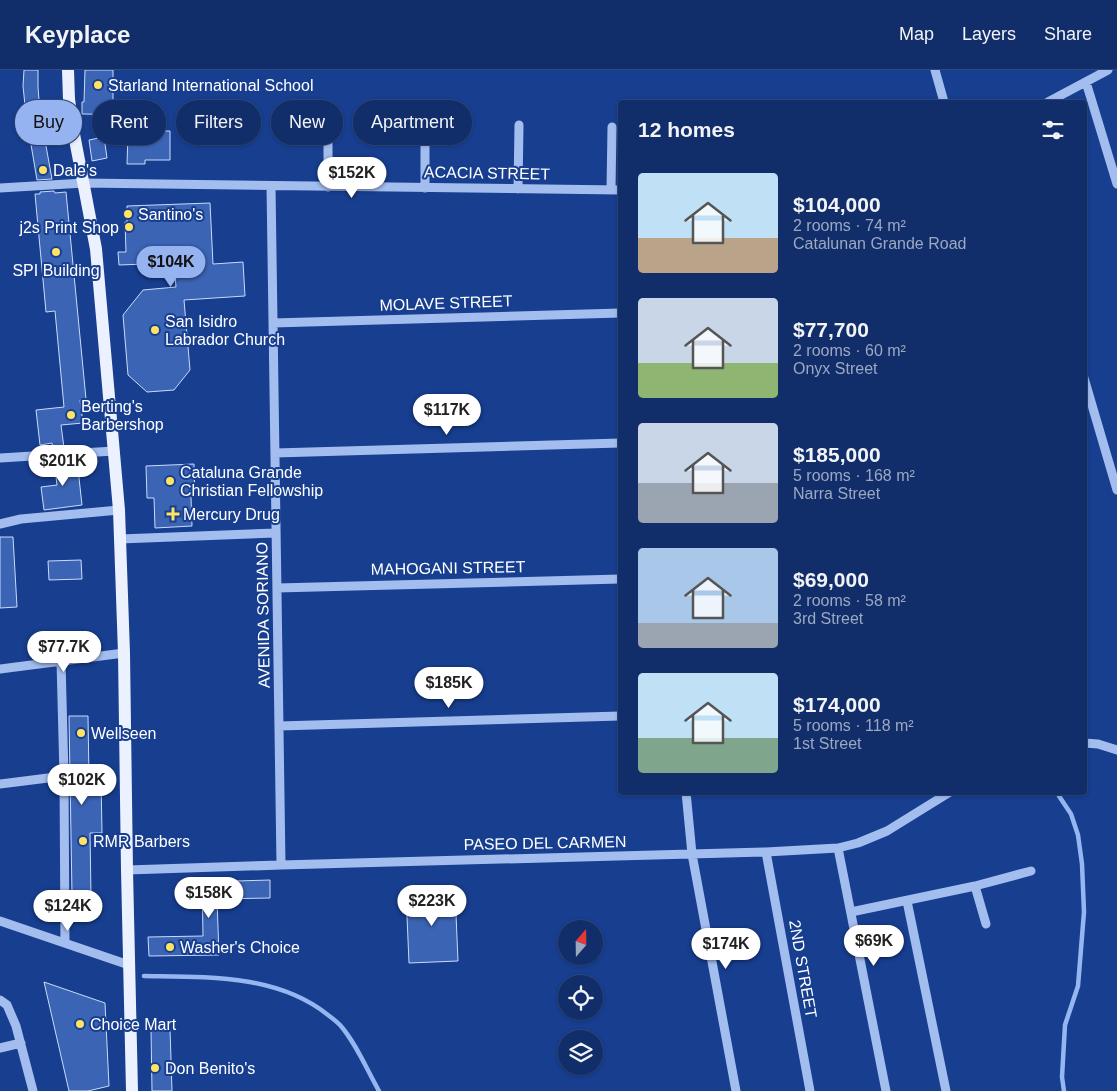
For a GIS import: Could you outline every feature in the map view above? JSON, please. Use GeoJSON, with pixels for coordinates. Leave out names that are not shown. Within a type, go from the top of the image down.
{"type":"FeatureCollection","features":[{"type":"Feature","properties":{"kind":"main road"},"geometry":{"type":"LineString","coordinates":[[68,70],[74,129],[93,228],[98,266],[119,510],[124,653],[131,1091]]}},
{"type":"Feature","properties":{"kind":"street"},"geometry":{"type":"LineString","coordinates":[[935,70],[943,100]]}},
{"type":"Feature","properties":{"kind":"street"},"geometry":{"type":"LineString","coordinates":[[1052,100],[1108,70]]}},
{"type":"Feature","properties":{"kind":"street"},"geometry":{"type":"LineString","coordinates":[[1086,82],[1117,184]]}},
{"type":"Feature","properties":{"kind":"street"},"geometry":{"type":"LineString","coordinates":[[518,189],[519,125]]}},
{"type":"Feature","properties":{"kind":"street"},"geometry":{"type":"LineString","coordinates":[[612,127],[616,190]]}},
{"type":"Feature","properties":{"kind":"street"},"geometry":{"type":"LineString","coordinates":[[328,145],[328,186]]}},
{"type":"Feature","properties":{"kind":"street"},"geometry":{"type":"LineString","coordinates":[[425,145],[425,188]]}},
{"type":"Feature","properties":{"kind":"street","name":"ACACIA STREET"},"geometry":{"type":"LineString","coordinates":[[0,188],[84,184],[616,190]]}},
{"type":"Feature","properties":{"kind":"street","name":"AVENIDA SORIANO"},"geometry":{"type":"LineString","coordinates":[[271,186],[281,864]]}},
{"type":"Feature","properties":{"kind":"street","name":"MOLAVE STREET"},"geometry":{"type":"LineString","coordinates":[[273,323],[618,313]]}},
{"type":"Feature","properties":{"kind":"street"},"geometry":{"type":"LineString","coordinates":[[1087,388],[1117,490]]}},
{"type":"Feature","properties":{"kind":"street"},"geometry":{"type":"LineString","coordinates":[[275,452],[618,443]]}},
{"type":"Feature","properties":{"kind":"street"},"geometry":{"type":"LineString","coordinates":[[0,458],[114,451]]}},
{"type":"Feature","properties":{"kind":"street"},"geometry":{"type":"LineString","coordinates":[[0,524],[21,519],[119,510]]}},
{"type":"Feature","properties":{"kind":"street"},"geometry":{"type":"LineString","coordinates":[[120,539],[276,533]]}},
{"type":"Feature","properties":{"kind":"street","name":"MAHOGANI STREET"},"geometry":{"type":"LineString","coordinates":[[277,588],[618,579]]}},
{"type":"Feature","properties":{"kind":"street"},"geometry":{"type":"LineString","coordinates":[[0,669],[124,653]]}},
{"type":"Feature","properties":{"kind":"street"},"geometry":{"type":"LineString","coordinates":[[61,661],[65,943]]}},
{"type":"Feature","properties":{"kind":"street"},"geometry":{"type":"LineString","coordinates":[[279,726],[618,716]]}},
{"type":"Feature","properties":{"kind":"street"},"geometry":{"type":"LineString","coordinates":[[1087,742],[1117,750]]}},
{"type":"Feature","properties":{"kind":"street"},"geometry":{"type":"LineString","coordinates":[[0,784],[64,776]]}},
{"type":"Feature","properties":{"kind":"street"},"geometry":{"type":"LineString","coordinates":[[686,795],[692,854],[736,1091]]}},
{"type":"Feature","properties":{"kind":"street","name":"PASEO DEL CARMEN"},"geometry":{"type":"LineString","coordinates":[[127,870],[281,864],[766,852],[838,848],[858,843],[888,831],[945,795]]}},
{"type":"Feature","properties":{"kind":"street"},"geometry":{"type":"LineString","coordinates":[[838,848],[886,1091]]}},
{"type":"Feature","properties":{"kind":"street","name":"2ND STREET"},"geometry":{"type":"LineString","coordinates":[[766,852],[810,1091]]}},
{"type":"Feature","properties":{"kind":"street"},"geometry":{"type":"LineString","coordinates":[[851,912],[975,886],[1031,871]]}},
{"type":"Feature","properties":{"kind":"street"},"geometry":{"type":"LineString","coordinates":[[975,886],[986,924]]}},
{"type":"Feature","properties":{"kind":"street"},"geometry":{"type":"LineString","coordinates":[[907,901],[946,1091]]}},
{"type":"Feature","properties":{"kind":"street"},"geometry":{"type":"LineString","coordinates":[[0,921],[129,965]]}},
{"type":"Feature","properties":{"kind":"street"},"geometry":{"type":"LineString","coordinates":[[0,1000],[7,1005],[16,1026],[33,1091]]}},
{"type":"Feature","properties":{"kind":"street"},"geometry":{"type":"LineString","coordinates":[[0,1048],[21,1043]]}},
{"type":"Feature","properties":{"kind":"path"},"geometry":{"type":"LineString","coordinates":[[153,263],[153,272]]}},
{"type":"Feature","properties":{"kind":"building"},"geometry":{"type":"Polygon","coordinates":[[[24,70],[38,70],[39,100],[24,100],[24,70]]]}},
{"type":"Feature","properties":{"kind":"building","name":"Starland International School"},"geometry":{"type":"Polygon","coordinates":[[[85,70],[113,70],[113,100],[92,100],[92,114],[82,114],[82,102],[84,102],[85,70]]]}},
{"type":"Feature","properties":{"kind":"building"},"geometry":{"type":"Polygon","coordinates":[[[166,131],[170,131],[170,160],[145,160],[145,164],[127,164],[128,145],[166,145],[166,131]]]}},
{"type":"Feature","properties":{"kind":"building"},"geometry":{"type":"Polygon","coordinates":[[[92,139],[92,145],[105,145],[107,158],[92,161],[89,140],[92,139]]]}},
{"type":"Feature","properties":{"kind":"building"},"geometry":{"type":"Polygon","coordinates":[[[31,145],[46,145],[52,179],[37,180],[31,145]]]}},
{"type":"Feature","properties":{"kind":"building","name":"SPI Building"},"geometry":{"type":"Polygon","coordinates":[[[54,191],[55,193],[66,192],[86,399],[80,400],[83,423],[61,425],[64,448],[53,448],[52,443],[40,445],[36,410],[64,407],[55,311],[46,312],[35,194],[54,191]]]}},
{"type":"Feature","properties":{"kind":"building"},"geometry":{"type":"Polygon","coordinates":[[[210,203],[213,264],[243,262],[245,296],[184,300],[190,370],[174,390],[147,392],[128,375],[123,315],[143,290],[176,287],[174,263],[119,265],[118,252],[126,252],[125,222],[127,222],[127,206],[210,203]]]}},
{"type":"Feature","properties":{"kind":"building"},"geometry":{"type":"Polygon","coordinates":[[[77,460],[82,505],[44,510],[41,487],[57,485],[54,461],[77,460]]]}},
{"type":"Feature","properties":{"kind":"building"},"geometry":{"type":"Polygon","coordinates":[[[194,464],[195,497],[191,497],[192,526],[155,528],[154,498],[147,498],[146,466],[194,464]]]}},
{"type":"Feature","properties":{"kind":"building"},"geometry":{"type":"Polygon","coordinates":[[[0,537],[13,537],[17,607],[0,608],[0,537]]]}},
{"type":"Feature","properties":{"kind":"building"},"geometry":{"type":"Polygon","coordinates":[[[81,560],[82,579],[49,580],[48,561],[81,560]]]}},
{"type":"Feature","properties":{"kind":"building"},"geometry":{"type":"Polygon","coordinates":[[[69,716],[88,716],[89,779],[101,779],[102,833],[90,833],[91,895],[72,895],[69,716]]]}},
{"type":"Feature","properties":{"kind":"building"},"geometry":{"type":"Polygon","coordinates":[[[270,880],[270,898],[217,899],[219,955],[149,956],[148,937],[203,936],[202,882],[270,880]]]}},
{"type":"Feature","properties":{"kind":"building"},"geometry":{"type":"Polygon","coordinates":[[[455,891],[458,961],[409,963],[406,893],[455,891]]]}},
{"type":"Feature","properties":{"kind":"building","name":"Choice Mart"},"geometry":{"type":"Polygon","coordinates":[[[44,982],[105,1003],[109,1086],[88,1091],[69,1091],[44,982]]]}},
{"type":"Feature","properties":{"kind":"building"},"geometry":{"type":"Polygon","coordinates":[[[170,1029],[172,1091],[152,1091],[151,1030],[170,1029]]]}},
{"type":"Feature","properties":{"kind":"waterway"},"geometry":{"type":"LineString","coordinates":[[1059,796],[1071,814],[1078,835],[1082,864],[1084,912],[1078,986],[1065,1025],[1062,1077],[1064,1091]]}},
{"type":"Feature","properties":{"kind":"waterway"},"geometry":{"type":"LineString","coordinates":[[144,976],[216,978],[240,981],[264,985],[308,1002],[328,1015],[346,1032],[379,1091]]}},
{"type":"Feature","properties":{"kind":"place","name":"Starland International School"},"geometry":{"type":"Point","coordinates":[98,85]}},
{"type":"Feature","properties":{"kind":"place","name":"Dale's"},"geometry":{"type":"Point","coordinates":[43,170]}},
{"type":"Feature","properties":{"kind":"place","name":"Santino's"},"geometry":{"type":"Point","coordinates":[128,214]}},
{"type":"Feature","properties":{"kind":"place","name":"j2s Print Shop"},"geometry":{"type":"Point","coordinates":[129,227]}},
{"type":"Feature","properties":{"kind":"place","name":"SPI Building"},"geometry":{"type":"Point","coordinates":[56,252]}},
{"type":"Feature","properties":{"kind":"place","name":"San Isidro Labrador Church"},"geometry":{"type":"Point","coordinates":[155,330]}},
{"type":"Feature","properties":{"kind":"place","name":"Berting's Barbershop"},"geometry":{"type":"Point","coordinates":[71,415]}},
{"type":"Feature","properties":{"kind":"place","name":"Cataluna Grande Christian Fellowship"},"geometry":{"type":"Point","coordinates":[170,481]}},
{"type":"Feature","properties":{"kind":"place","name":"Mercury Drug"},"geometry":{"type":"Point","coordinates":[173,514]}},
{"type":"Feature","properties":{"kind":"place","name":"Wellseen"},"geometry":{"type":"Point","coordinates":[81,733]}},
{"type":"Feature","properties":{"kind":"place","name":"RMR Barbers"},"geometry":{"type":"Point","coordinates":[83,841]}},
{"type":"Feature","properties":{"kind":"place","name":"Washer's Choice"},"geometry":{"type":"Point","coordinates":[170,947]}},
{"type":"Feature","properties":{"kind":"place","name":"Choice Mart"},"geometry":{"type":"Point","coordinates":[80,1024]}},
{"type":"Feature","properties":{"kind":"place","name":"Don Benito's"},"geometry":{"type":"Point","coordinates":[155,1068]}}]}
